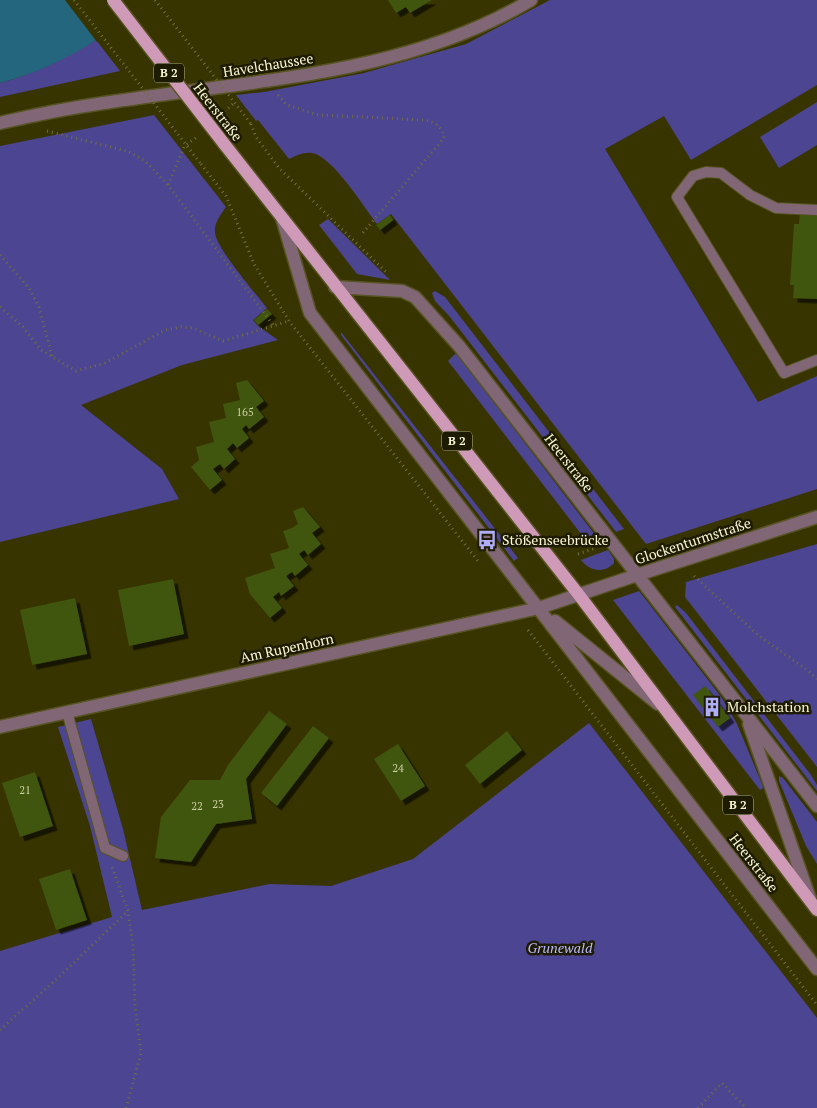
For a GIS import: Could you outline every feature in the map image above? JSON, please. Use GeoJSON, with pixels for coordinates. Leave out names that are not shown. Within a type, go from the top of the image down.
{"type":"FeatureCollection","features":[{"type":"Feature","properties":{"kind":"main road","name":"Heerstraße"},"geometry":{"type":"LineString","coordinates":[[113,0],[335,287],[579,595],[814,907]]}},
{"type":"Feature","properties":{"kind":"street","name":"Havelchaussee"},"geometry":{"type":"LineString","coordinates":[[0,123],[104,103],[265,82],[362,64],[413,50],[465,32],[511,12],[530,0]]}},
{"type":"Feature","properties":{"kind":"street","name":"Heerstraße"},"geometry":{"type":"LineString","coordinates":[[282,218],[310,313],[817,969]]}},
{"type":"Feature","properties":{"kind":"street","name":"Heerstraße"},"geometry":{"type":"LineString","coordinates":[[335,287],[402,291],[415,297],[459,346],[817,806]]}},
{"type":"Feature","properties":{"kind":"street","name":"Glockenturmstraße"},"geometry":{"type":"LineString","coordinates":[[579,595],[817,517]]}},
{"type":"Feature","properties":{"kind":"street","name":"Am Rupenhorn"},"geometry":{"type":"LineString","coordinates":[[0,727],[539,608],[579,595]]}},
{"type":"Feature","properties":{"kind":"street","name":"Heerstraße"},"geometry":{"type":"LineString","coordinates":[[539,608],[663,708]]}},
{"type":"Feature","properties":{"kind":"street","name":"Heerstraße"},"geometry":{"type":"LineString","coordinates":[[746,714],[814,907]]}},
{"type":"Feature","properties":{"kind":"lane"},"geometry":{"type":"LineString","coordinates":[[817,210],[776,208],[750,195],[721,173],[706,172],[693,176],[677,196],[784,373],[817,360]]}},
{"type":"Feature","properties":{"kind":"lane"},"geometry":{"type":"LineString","coordinates":[[67,712],[105,848],[124,856]]}},
{"type":"Feature","properties":{"kind":"path"},"geometry":{"type":"LineString","coordinates":[[74,0],[226,196],[254,264],[288,322],[482,566]]}},
{"type":"Feature","properties":{"kind":"path"},"geometry":{"type":"LineString","coordinates":[[155,0],[251,124],[256,137],[279,168],[389,274]]}},
{"type":"Feature","properties":{"kind":"path"},"geometry":{"type":"LineString","coordinates":[[265,82],[288,104],[318,115],[424,120],[432,122],[444,132],[444,138],[361,235]]}},
{"type":"Feature","properties":{"kind":"path"},"geometry":{"type":"LineString","coordinates":[[45,130],[127,151],[144,160],[168,185],[273,325]]}},
{"type":"Feature","properties":{"kind":"path"},"geometry":{"type":"LineString","coordinates":[[168,185],[184,147]]}},
{"type":"Feature","properties":{"kind":"path"},"geometry":{"type":"LineString","coordinates":[[0,255],[29,288],[39,306],[52,356]]}},
{"type":"Feature","properties":{"kind":"path"},"geometry":{"type":"LineString","coordinates":[[0,307],[22,327],[41,350],[76,371],[105,363],[165,330],[180,327],[193,328],[223,341],[288,322]]}},
{"type":"Feature","properties":{"kind":"path"},"geometry":{"type":"LineString","coordinates":[[578,554],[603,545]]}},
{"type":"Feature","properties":{"kind":"path"},"geometry":{"type":"LineString","coordinates":[[694,576],[758,635],[808,670],[817,679]]}},
{"type":"Feature","properties":{"kind":"path"},"geometry":{"type":"LineString","coordinates":[[528,630],[817,1005]]}},
{"type":"Feature","properties":{"kind":"path"},"geometry":{"type":"LineString","coordinates":[[105,848],[128,911],[133,944],[135,1006],[140,1053],[126,1108]]}},
{"type":"Feature","properties":{"kind":"path"},"geometry":{"type":"LineString","coordinates":[[0,1030],[128,911]]}},
{"type":"Feature","properties":{"kind":"path"},"geometry":{"type":"LineString","coordinates":[[698,1108],[722,1083],[746,1108]]}},
{"type":"Feature","properties":{"kind":"green space"},"geometry":{"type":"Polygon","coordinates":[[[550,0],[817,0],[817,85],[691,160],[664,116],[605,149],[758,402],[817,376],[817,489],[646,544],[391,214],[377,224],[338,172],[320,156],[306,153],[289,159],[236,95],[264,92],[364,73],[466,44],[550,0]]]}},
{"type":"Feature","properties":{"kind":"green space"},"geometry":{"type":"Polygon","coordinates":[[[96,40],[120,71],[0,97],[0,83],[50,65],[96,40]]]}},
{"type":"Feature","properties":{"kind":"green space"},"geometry":{"type":"Polygon","coordinates":[[[817,102],[817,145],[779,168],[760,137],[817,102]]]}},
{"type":"Feature","properties":{"kind":"green space"},"geometry":{"type":"Polygon","coordinates":[[[154,115],[226,207],[216,225],[217,239],[229,259],[267,308],[253,320],[258,326],[278,340],[182,365],[81,405],[162,469],[179,499],[0,542],[0,146],[154,115]]]}},
{"type":"Feature","properties":{"kind":"green space"},"geometry":{"type":"Polygon","coordinates":[[[328,219],[390,280],[357,274],[319,225],[328,219]]]}},
{"type":"Feature","properties":{"kind":"green space"},"geometry":{"type":"Polygon","coordinates":[[[435,291],[445,297],[624,529],[616,532],[450,317],[435,301],[432,293],[435,291]]]}},
{"type":"Feature","properties":{"kind":"green space"},"geometry":{"type":"Polygon","coordinates":[[[341,332],[518,558],[514,561],[341,335],[341,332]]]}},
{"type":"Feature","properties":{"kind":"green space"},"geometry":{"type":"Polygon","coordinates":[[[456,353],[599,540],[588,543],[448,361],[456,353]]]}},
{"type":"Feature","properties":{"kind":"green space"},"geometry":{"type":"Polygon","coordinates":[[[817,544],[817,767],[685,597],[686,582],[817,544]]]}},
{"type":"Feature","properties":{"kind":"green space"},"geometry":{"type":"Polygon","coordinates":[[[608,550],[614,559],[614,563],[606,569],[592,569],[581,560],[608,550]]]}},
{"type":"Feature","properties":{"kind":"green space"},"geometry":{"type":"Polygon","coordinates":[[[639,591],[722,698],[737,724],[762,784],[763,788],[760,790],[613,600],[639,591]]]}},
{"type":"Feature","properties":{"kind":"green space"},"geometry":{"type":"Polygon","coordinates":[[[677,605],[686,613],[811,775],[817,785],[817,791],[675,607],[677,605]]]}},
{"type":"Feature","properties":{"kind":"green space","name":"Grunewald"},"geometry":{"type":"Polygon","coordinates":[[[91,719],[123,829],[142,910],[270,884],[331,886],[413,859],[589,723],[817,1018],[817,1108],[0,1108],[0,951],[112,917],[90,826],[58,727],[91,719]]]}},
{"type":"Feature","properties":{"kind":"green space"},"geometry":{"type":"Polygon","coordinates":[[[779,776],[783,778],[817,822],[817,864],[806,846],[779,781],[779,776]]]}},
{"type":"Feature","properties":{"kind":"water"},"geometry":{"type":"Polygon","coordinates":[[[0,0],[148,0],[85,47],[50,65],[0,83],[0,0]]]}},
{"type":"Feature","properties":{"kind":"pier"},"geometry":{"type":"Polygon","coordinates":[[[65,0],[151,0],[97,42],[65,0]]]}},
{"type":"Feature","properties":{"kind":"building"},"geometry":{"type":"Polygon","coordinates":[[[388,0],[432,0],[410,13],[406,7],[396,13],[388,0]]]}},
{"type":"Feature","properties":{"kind":"building"},"geometry":{"type":"Polygon","coordinates":[[[800,211],[817,212],[817,299],[793,298],[794,285],[790,285],[794,224],[799,224],[800,211]]]}},
{"type":"Feature","properties":{"kind":"building"},"geometry":{"type":"Polygon","coordinates":[[[390,215],[393,220],[380,230],[376,225],[390,215]]]}},
{"type":"Feature","properties":{"kind":"building"},"geometry":{"type":"Polygon","coordinates":[[[267,309],[272,314],[258,325],[254,320],[267,309]]]}},
{"type":"Feature","properties":{"kind":"building"},"geometry":{"type":"Polygon","coordinates":[[[247,380],[264,401],[256,407],[264,417],[249,429],[246,425],[242,429],[249,438],[237,448],[233,443],[227,449],[235,459],[224,469],[220,464],[213,469],[222,480],[210,490],[191,467],[199,460],[196,447],[214,442],[209,422],[226,418],[223,404],[240,400],[236,383],[247,380]]]}},
{"type":"Feature","properties":{"kind":"building"},"geometry":{"type":"Polygon","coordinates":[[[303,507],[320,527],[312,533],[321,544],[308,555],[304,550],[299,554],[308,565],[295,576],[292,572],[286,576],[294,586],[281,596],[279,592],[273,597],[282,608],[270,618],[250,594],[245,578],[275,568],[270,554],[289,548],[283,531],[298,524],[293,511],[303,507]]]}},
{"type":"Feature","properties":{"kind":"building"},"geometry":{"type":"Polygon","coordinates":[[[173,579],[184,634],[129,646],[118,590],[173,579]]]}},
{"type":"Feature","properties":{"kind":"building"},"geometry":{"type":"Polygon","coordinates":[[[75,598],[87,654],[32,665],[20,610],[75,598]]]}},
{"type":"Feature","properties":{"kind":"building","name":"Molchstation"},"geometry":{"type":"Polygon","coordinates":[[[705,686],[730,718],[718,727],[693,695],[705,686]]]}},
{"type":"Feature","properties":{"kind":"building"},"geometry":{"type":"Polygon","coordinates":[[[269,711],[287,724],[246,779],[252,819],[216,824],[191,862],[155,858],[161,817],[190,780],[220,780],[228,765],[269,711]]]}},
{"type":"Feature","properties":{"kind":"building"},"geometry":{"type":"Polygon","coordinates":[[[313,726],[329,738],[277,806],[261,793],[313,726]]]}},
{"type":"Feature","properties":{"kind":"building"},"geometry":{"type":"Polygon","coordinates":[[[507,731],[522,750],[480,784],[465,765],[507,731]]]}},
{"type":"Feature","properties":{"kind":"building"},"geometry":{"type":"Polygon","coordinates":[[[398,744],[425,786],[401,801],[374,759],[398,744]]]}},
{"type":"Feature","properties":{"kind":"building"},"geometry":{"type":"Polygon","coordinates":[[[35,772],[53,826],[20,837],[2,783],[35,772]]]}},
{"type":"Feature","properties":{"kind":"building"},"geometry":{"type":"Polygon","coordinates":[[[70,869],[87,920],[56,930],[39,879],[70,869]]]}},
{"type":"Feature","properties":{"kind":"place","name":"Stößenseebrücke"},"geometry":{"type":"Point","coordinates":[487,540]}},
{"type":"Feature","properties":{"kind":"place","name":"Molchstation"},"geometry":{"type":"Point","coordinates":[712,707]}}]}
